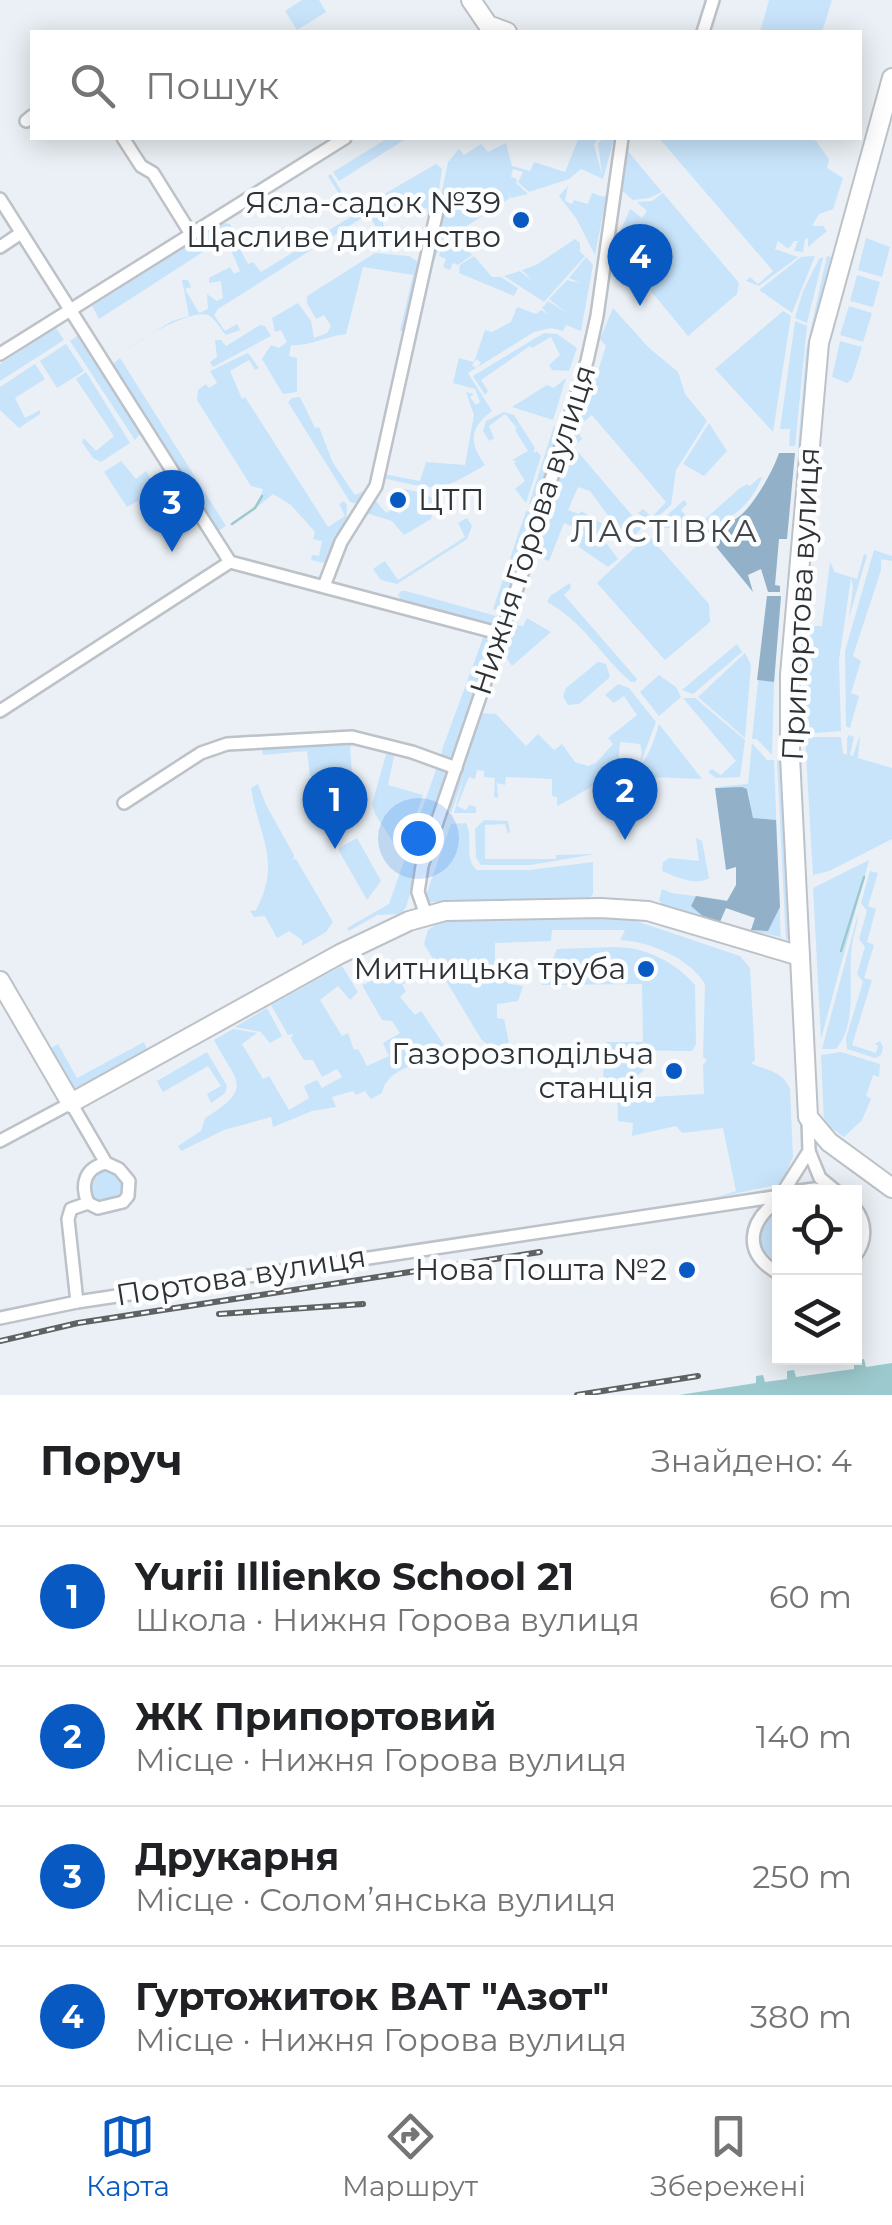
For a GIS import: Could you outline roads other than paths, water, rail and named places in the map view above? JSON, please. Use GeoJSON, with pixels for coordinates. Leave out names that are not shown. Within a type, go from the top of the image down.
{"type":"FeatureCollection","features":[{"type":"Feature","properties":{"kind":"main road"},"geometry":{"type":"LineString","coordinates":[[471,0],[488,25],[501,30]]}},
{"type":"Feature","properties":{"kind":"main road","name":"Припортова вулиця"},"geometry":{"type":"LineString","coordinates":[[808,1117],[788,716],[817,362],[826,306],[868,132],[892,78]]}},
{"type":"Feature","properties":{"kind":"main road"},"geometry":{"type":"LineString","coordinates":[[0,981],[71,1103],[340,954],[426,915],[451,910],[648,911],[800,956]]}},
{"type":"Feature","properties":{"kind":"main road"},"geometry":{"type":"LineString","coordinates":[[808,1117],[830,1142],[892,1188]]}},
{"type":"Feature","properties":{"kind":"street"},"geometry":{"type":"LineString","coordinates":[[704,30],[713,0]]}},
{"type":"Feature","properties":{"kind":"street"},"geometry":{"type":"LineString","coordinates":[[123,140],[142,166],[153,173],[191,234]]}},
{"type":"Feature","properties":{"kind":"street"},"geometry":{"type":"LineString","coordinates":[[0,354],[342,140]]}},
{"type":"Feature","properties":{"kind":"street","name":"Нижня Горова вулиця"},"geometry":{"type":"LineString","coordinates":[[426,915],[418,892],[420,874],[502,634],[588,357],[622,140]]}},
{"type":"Feature","properties":{"kind":"street"},"geometry":{"type":"LineString","coordinates":[[0,199],[230,562],[502,634]]}},
{"type":"Feature","properties":{"kind":"street"},"geometry":{"type":"LineString","coordinates":[[324,586],[342,542],[376,486],[437,211]]}},
{"type":"Feature","properties":{"kind":"street"},"geometry":{"type":"LineString","coordinates":[[0,246],[22,234]]}},
{"type":"Feature","properties":{"kind":"street"},"geometry":{"type":"LineString","coordinates":[[0,711],[230,562]]}},
{"type":"Feature","properties":{"kind":"street"},"geometry":{"type":"LineString","coordinates":[[124,803],[202,753],[227,744],[352,737],[456,768]]}},
{"type":"Feature","properties":{"kind":"street"},"geometry":{"type":"LineString","coordinates":[[0,1141],[71,1103],[106,1163],[130,1181],[128,1196],[117,1204],[98,1208],[88,1203],[71,1209],[68,1219],[77,1302]]}},
{"type":"Feature","properties":{"kind":"street","name":"Припортова вулиця"},"geometry":{"type":"LineString","coordinates":[[808,1117],[809,1151]]}},
{"type":"Feature","properties":{"kind":"street"},"geometry":{"type":"LineString","coordinates":[[809,1151],[826,1185]]}},
{"type":"Feature","properties":{"kind":"street"},"geometry":{"type":"LineString","coordinates":[[787,1185],[809,1151]]}},
{"type":"Feature","properties":{"kind":"street"},"geometry":{"type":"LineString","coordinates":[[88,1203],[84,1188],[87,1174],[106,1163]]}},
{"type":"Feature","properties":{"kind":"street","name":"Портова вулиця"},"geometry":{"type":"LineString","coordinates":[[0,1318],[77,1302],[772,1198]]}},
{"type":"Feature","properties":{"kind":"street"},"geometry":{"type":"LineString","coordinates":[[772,1204],[762,1214],[752,1241],[755,1254],[772,1269]]}},
{"type":"Feature","properties":{"kind":"waterway"},"geometry":{"type":"LineString","coordinates":[[232,524],[255,508],[262,496]]}},
{"type":"Feature","properties":{"kind":"waterway"},"geometry":{"type":"LineString","coordinates":[[841,951],[864,877]]}},
{"type":"Feature","properties":{"kind":"railway"},"geometry":{"type":"LineString","coordinates":[[0,1341],[78,1323],[540,1252]]}},
{"type":"Feature","properties":{"kind":"railway"},"geometry":{"type":"LineString","coordinates":[[219,1314],[363,1304]]}},
{"type":"Feature","properties":{"kind":"railway"},"geometry":{"type":"LineString","coordinates":[[577,1395],[698,1376]]}},
{"type":"Feature","properties":{"kind":"place","name":"Ясла-садок №39 Щасливе дитинство"},"geometry":{"type":"Point","coordinates":[521,220]}},
{"type":"Feature","properties":{"kind":"place","name":"Гуртожиток ВАТ \"Азот\""},"geometry":{"type":"Point","coordinates":[640,306]}},
{"type":"Feature","properties":{"kind":"place","name":"ЦТП"},"geometry":{"type":"Point","coordinates":[398,500]}},
{"type":"Feature","properties":{"kind":"place","name":"Друкарня"},"geometry":{"type":"Point","coordinates":[172,552]}},
{"type":"Feature","properties":{"kind":"place","name":"ЖК Припортовий"},"geometry":{"type":"Point","coordinates":[625,840]}},
{"type":"Feature","properties":{"kind":"place","name":"Yurii Illienko School 21"},"geometry":{"type":"Point","coordinates":[335,849]}},
{"type":"Feature","properties":{"kind":"place","name":"Митницька труба"},"geometry":{"type":"Point","coordinates":[646,969]}},
{"type":"Feature","properties":{"kind":"place","name":"Газорозподільча станція"},"geometry":{"type":"Point","coordinates":[674,1071]}},
{"type":"Feature","properties":{"kind":"place","name":"Нова Пошта №2"},"geometry":{"type":"Point","coordinates":[687,1270]}},
{"type":"Feature","properties":{"kind":"district","name":"ЛАСТІВКА"},"geometry":{"type":"Point","coordinates":[665,531]}}]}
